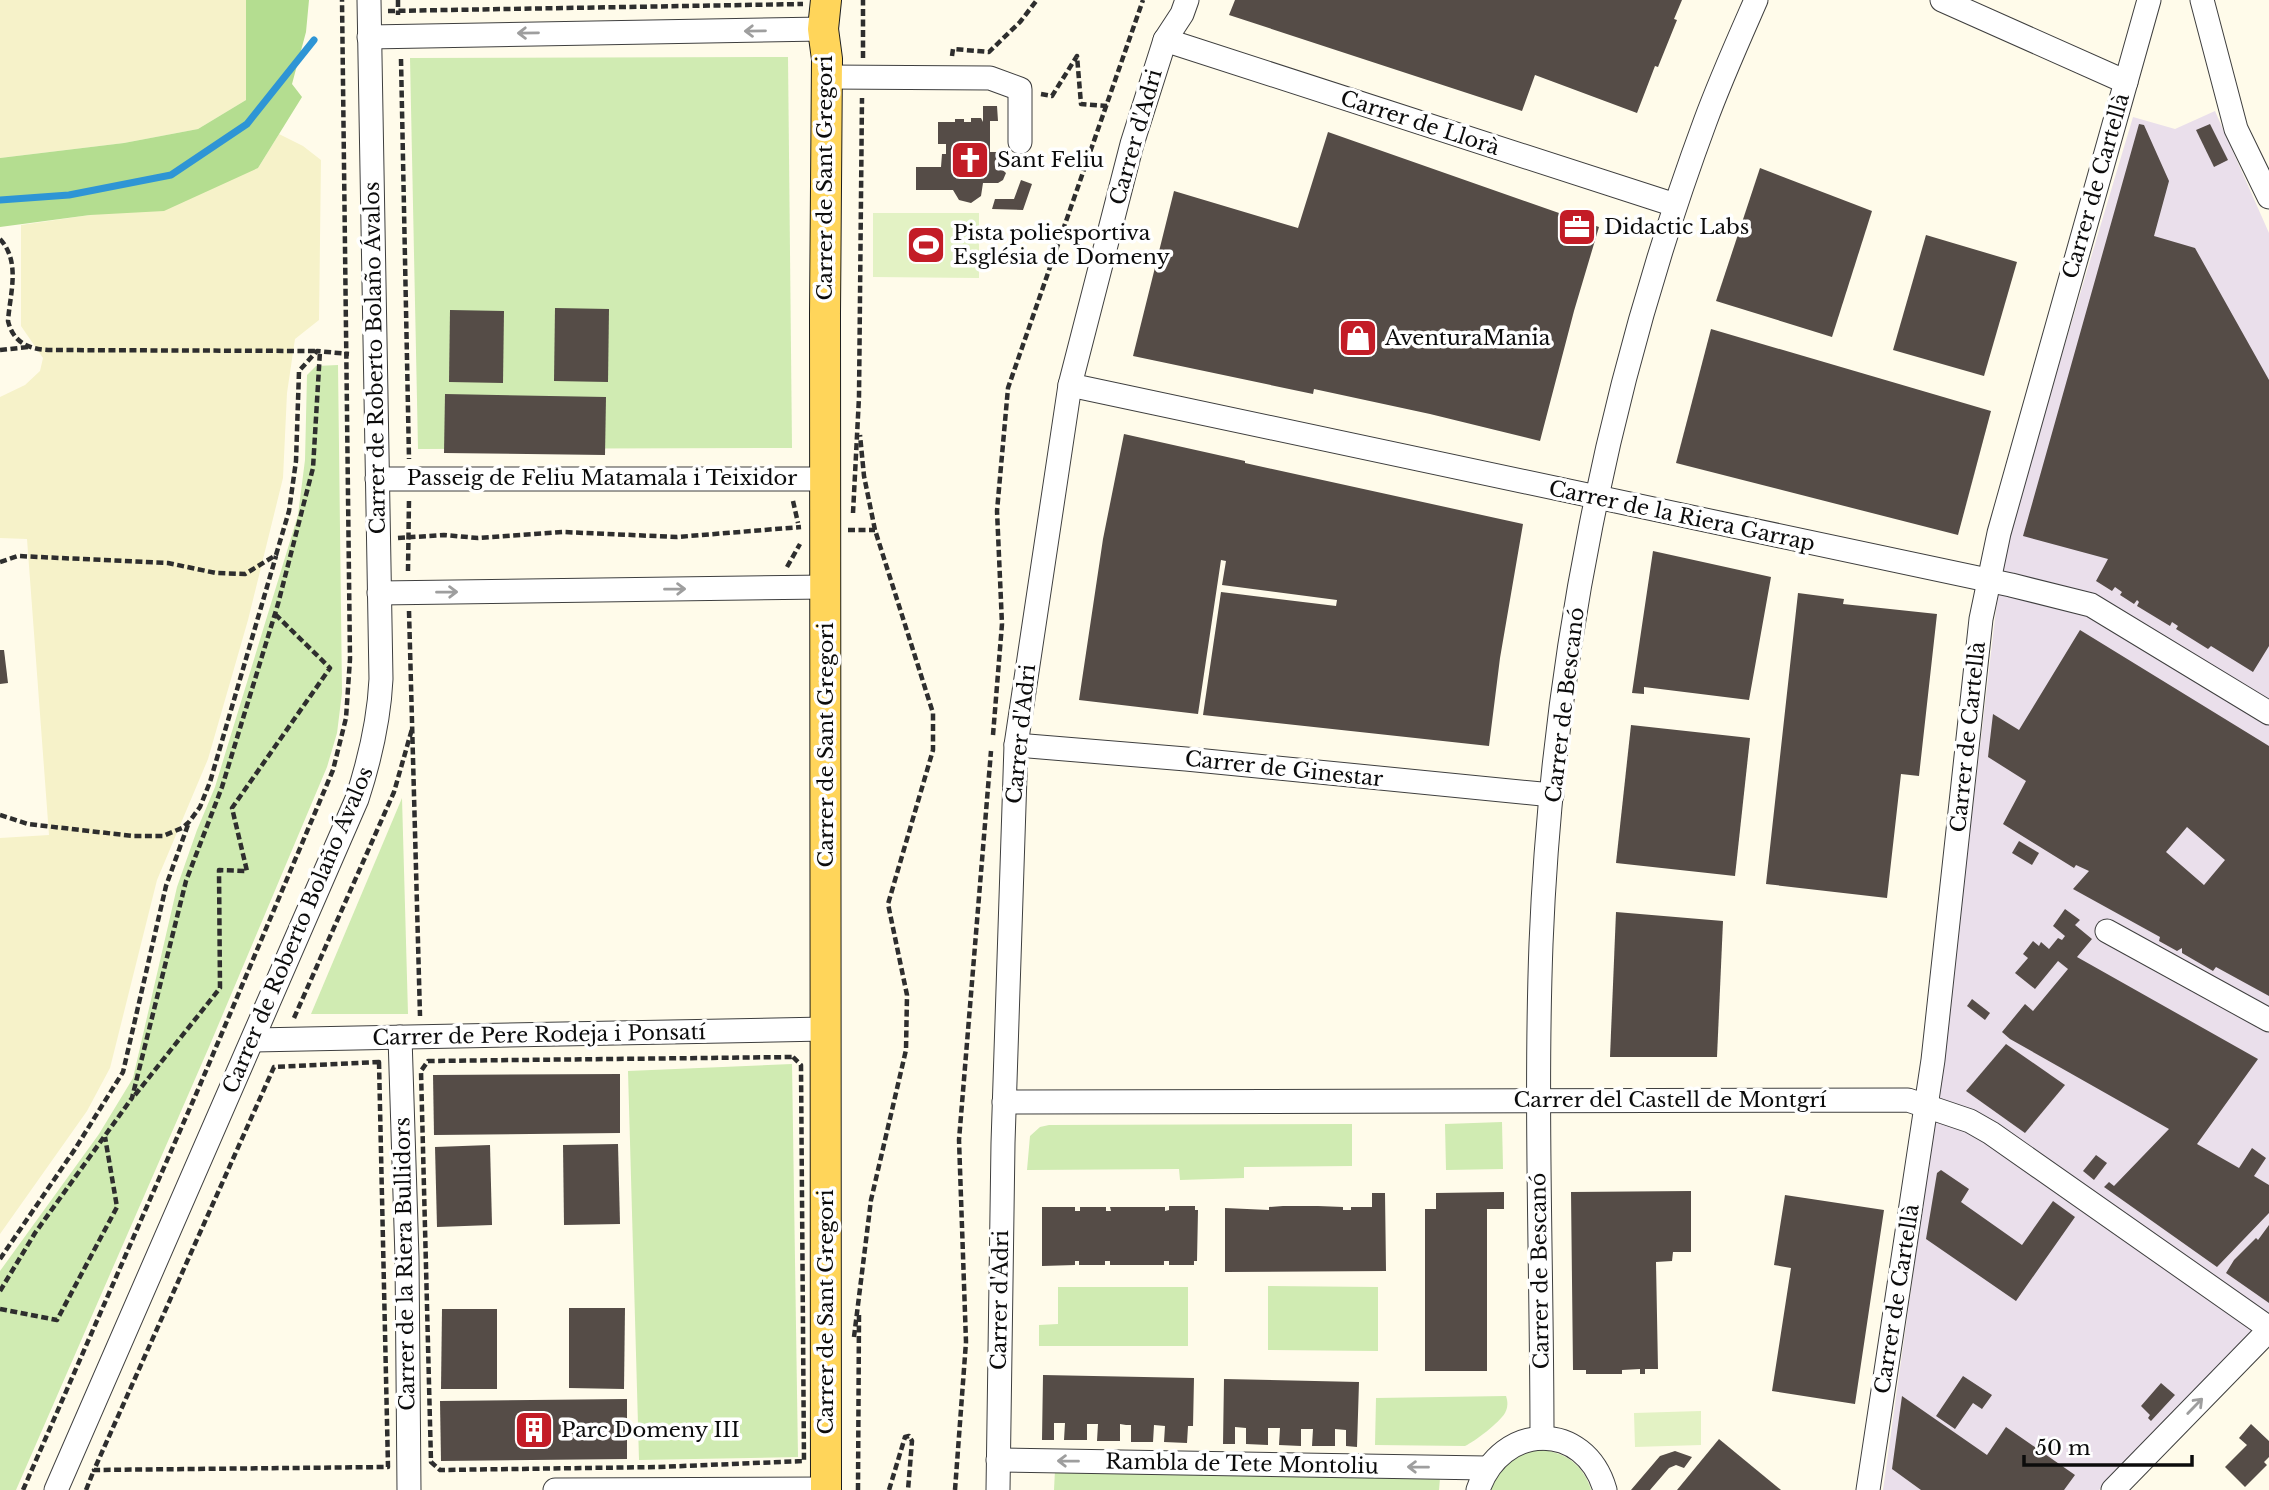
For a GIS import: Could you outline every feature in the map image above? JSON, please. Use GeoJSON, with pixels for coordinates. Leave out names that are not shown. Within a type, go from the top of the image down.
{"type":"FeatureCollection","features":[{"type":"Feature","properties":{"kind":"main road","name":"Carrer de Sant Gregori"},"geometry":{"type":"LineString","coordinates":[[825,11],[826,1490]]}},
{"type":"Feature","properties":{"kind":"street","name":"Carrer d'Adri"},"geometry":{"type":"LineString","coordinates":[[998,1490],[1004,1102],[1016,745],[1070,385],[1132,144],[1165,40],[1182,15],[1187,0]]}},
{"type":"Feature","properties":{"kind":"street","name":"Carrer de Bescanó"},"geometry":{"type":"LineString","coordinates":[[1542,1438],[1537,1100],[1541,944],[1552,796],[1574,622],[1606,451],[1634,342],[1675,205],[1706,119],[1756,0]]}},
{"type":"Feature","properties":{"kind":"street"},"geometry":{"type":"LineString","coordinates":[[1942,0],[2126,82]]}},
{"type":"Feature","properties":{"kind":"street","name":"Carrer de Cartellà"},"geometry":{"type":"LineString","coordinates":[[1868,1490],[1933,1060],[1981,619],[1999,533],[2150,0]]}},
{"type":"Feature","properties":{"kind":"street"},"geometry":{"type":"LineString","coordinates":[[2202,0],[2236,129],[2269,197]]}},
{"type":"Feature","properties":{"kind":"street","name":"Carrer de Roberto Bolaño Ávalos"},"geometry":{"type":"LineString","coordinates":[[56,1490],[357,799],[368,768],[378,722],[379,593],[369,6]]}},
{"type":"Feature","properties":{"kind":"street"},"geometry":{"type":"LineString","coordinates":[[369,37],[825,11]]}},
{"type":"Feature","properties":{"kind":"street","name":"Carrer de Llorà"},"geometry":{"type":"LineString","coordinates":[[1165,40],[1675,205]]}},
{"type":"Feature","properties":{"kind":"street"},"geometry":{"type":"LineString","coordinates":[[827,77],[990,78],[1020,89],[1020,142]]}},
{"type":"Feature","properties":{"kind":"street","name":"Carrer de la Riera Garrap"},"geometry":{"type":"LineString","coordinates":[[1070,385],[2091,605],[2269,713]]}},
{"type":"Feature","properties":{"kind":"street","name":"Passeig de Feliu Matamala i Teixidor"},"geometry":{"type":"LineString","coordinates":[[377,479],[827,479]]}},
{"type":"Feature","properties":{"kind":"street"},"geometry":{"type":"LineString","coordinates":[[379,593],[826,587]]}},
{"type":"Feature","properties":{"kind":"street","name":"Carrer de Ginestar"},"geometry":{"type":"LineString","coordinates":[[1016,745],[1158,756],[1552,796]]}},
{"type":"Feature","properties":{"kind":"street"},"geometry":{"type":"LineString","coordinates":[[2107,932],[2269,1020]]}},
{"type":"Feature","properties":{"kind":"street","name":"Carrer de Pere Rodeja i Ponsatí"},"geometry":{"type":"LineString","coordinates":[[253,1040],[825,1029]]}},
{"type":"Feature","properties":{"kind":"street","name":"Carrer de la Riera Bullidors"},"geometry":{"type":"LineString","coordinates":[[400,1037],[407,1258],[409,1490]]}},
{"type":"Feature","properties":{"kind":"street","name":"Carrer del Castell de Montgrí"},"geometry":{"type":"LineString","coordinates":[[1004,1102],[1908,1100],[1970,1121],[1992,1133],[2269,1329]]}},
{"type":"Feature","properties":{"kind":"street"},"geometry":{"type":"LineString","coordinates":[[2113,1490],[2269,1329]]}},
{"type":"Feature","properties":{"kind":"street"},"geometry":{"type":"LineString","coordinates":[[1478,1490],[1486,1468],[1503,1450],[1520,1442],[1542,1438],[1570,1444],[1589,1458],[1601,1476],[1605,1490]]}},
{"type":"Feature","properties":{"kind":"street","name":"Rambla de Tete Montoliu"},"geometry":{"type":"LineString","coordinates":[[998,1460],[1486,1468]]}},
{"type":"Feature","properties":{"kind":"street"},"geometry":{"type":"LineString","coordinates":[[555,1490],[826,1490]]}},
{"type":"Feature","properties":{"kind":"path"},"geometry":{"type":"LineString","coordinates":[[23,1490],[200,1085],[333,770],[347,706],[350,659],[342,0]]}},
{"type":"Feature","properties":{"kind":"path"},"geometry":{"type":"LineString","coordinates":[[398,0],[409,478],[408,593],[414,722],[420,1020]]}},
{"type":"Feature","properties":{"kind":"path"},"geometry":{"type":"LineString","coordinates":[[950,78],[953,49],[989,52],[1020,22],[1037,0]]}},
{"type":"Feature","properties":{"kind":"path"},"geometry":{"type":"LineString","coordinates":[[369,6],[398,11],[825,11],[863,2],[858,416],[864,476],[875,530],[933,713],[933,750],[888,905],[908,995],[906,1050],[871,1200],[853,1338]]}},
{"type":"Feature","properties":{"kind":"path"},"geometry":{"type":"LineString","coordinates":[[1052,96],[1077,56],[1081,104],[1107,106]]}},
{"type":"Feature","properties":{"kind":"path"},"geometry":{"type":"LineString","coordinates":[[0,239],[10,254],[13,267],[9,327],[16,338],[30,347]]}},
{"type":"Feature","properties":{"kind":"path"},"geometry":{"type":"LineString","coordinates":[[0,350],[30,347],[48,350],[318,351],[347,354]]}},
{"type":"Feature","properties":{"kind":"path"},"geometry":{"type":"LineString","coordinates":[[0,1259],[75,1149],[123,1072],[166,886],[189,822],[200,807],[210,782],[289,511],[296,461],[299,371],[318,351]]}},
{"type":"Feature","properties":{"kind":"path"},"geometry":{"type":"LineString","coordinates":[[132,1098],[186,881],[222,787],[275,614],[313,468],[318,351]]}},
{"type":"Feature","properties":{"kind":"path"},"geometry":{"type":"LineString","coordinates":[[349,540],[444,535],[478,538],[563,532],[677,537],[802,527],[875,530]]}},
{"type":"Feature","properties":{"kind":"path"},"geometry":{"type":"LineString","coordinates":[[0,562],[18,556],[155,562],[216,573],[245,573],[276,555]]}},
{"type":"Feature","properties":{"kind":"path"},"geometry":{"type":"LineString","coordinates":[[0,1291],[35,1233],[132,1098],[220,988],[219,870],[247,871],[232,807],[330,668],[275,614]]}},
{"type":"Feature","properties":{"kind":"path"},"geometry":{"type":"LineString","coordinates":[[306,1020],[293,1020],[394,792],[414,722]]}},
{"type":"Feature","properties":{"kind":"path"},"geometry":{"type":"LineString","coordinates":[[0,815],[28,824],[147,837],[172,833],[189,822]]}},
{"type":"Feature","properties":{"kind":"path"},"geometry":{"type":"LineString","coordinates":[[793,1057],[802,1065],[804,1461],[659,1467],[440,1470],[431,1462],[421,1072],[428,1061],[793,1057]]}},
{"type":"Feature","properties":{"kind":"path"},"geometry":{"type":"LineString","coordinates":[[86,1490],[94,1469],[274,1067],[379,1062],[388,1467],[94,1469]]}},
{"type":"Feature","properties":{"kind":"path"},"geometry":{"type":"LineString","coordinates":[[0,1309],[57,1320],[117,1208],[105,1136]]}},
{"type":"Feature","properties":{"kind":"path"},"geometry":{"type":"LineString","coordinates":[[858,1490],[859,1292]]}},
{"type":"Feature","properties":{"kind":"path"},"geometry":{"type":"LineString","coordinates":[[889,1490],[905,1437],[909,1436],[912,1441],[908,1490]]}},
{"type":"Feature","properties":{"kind":"shaded area"},"geometry":{"type":"Polygon","coordinates":[[[0,0],[246,0],[246,100],[198,129],[124,143],[0,158],[0,0]]]}},
{"type":"Feature","properties":{"kind":"shaded area"},"geometry":{"type":"Polygon","coordinates":[[[2215,111],[2269,233],[2269,1313],[2099,1490],[1883,1490],[1944,1053],[1996,610],[2008,535],[2133,117],[2175,129],[2215,111]]]}},
{"type":"Feature","properties":{"kind":"shaded area"},"geometry":{"type":"Polygon","coordinates":[[[279,134],[303,146],[321,160],[319,320],[295,339],[287,393],[283,478],[248,620],[208,759],[157,880],[110,1068],[87,1111],[0,1234],[0,838],[49,835],[27,539],[0,538],[0,397],[25,385],[40,371],[43,358],[21,326],[21,225],[90,215],[258,168],[279,134]]]}},
{"type":"Feature","properties":{"kind":"green space"},"geometry":{"type":"Polygon","coordinates":[[[246,0],[309,0],[306,32],[292,84],[302,97],[258,168],[164,211],[90,215],[0,227],[0,158],[124,143],[198,129],[246,100],[246,0]]]}},
{"type":"Feature","properties":{"kind":"green space"},"geometry":{"type":"Polygon","coordinates":[[[788,57],[792,448],[418,449],[410,58],[788,57]]]}},
{"type":"Feature","properties":{"kind":"green space","name":"Pista poliesportiva Església de Domeny"},"geometry":{"type":"Polygon","coordinates":[[[873,213],[979,213],[979,278],[873,277],[873,213]]]}},
{"type":"Feature","properties":{"kind":"green space"},"geometry":{"type":"Polygon","coordinates":[[[338,365],[342,693],[337,733],[327,767],[209,1047],[16,1490],[0,1490],[0,1271],[99,1134],[133,1078],[177,887],[215,787],[298,515],[305,460],[307,375],[316,366],[338,365]]]}},
{"type":"Feature","properties":{"kind":"green space"},"geometry":{"type":"Polygon","coordinates":[[[402,798],[408,1014],[311,1014],[402,798]]]}},
{"type":"Feature","properties":{"kind":"green space"},"geometry":{"type":"Polygon","coordinates":[[[792,1064],[798,1457],[639,1460],[628,1071],[792,1064]]]}},
{"type":"Feature","properties":{"kind":"green space"},"geometry":{"type":"Polygon","coordinates":[[[1502,1122],[1503,1169],[1446,1170],[1445,1124],[1502,1122]]]}},
{"type":"Feature","properties":{"kind":"green space"},"geometry":{"type":"Polygon","coordinates":[[[1352,1124],[1352,1166],[1244,1167],[1244,1178],[1180,1180],[1179,1169],[1027,1170],[1030,1136],[1040,1127],[1049,1125],[1352,1124]]]}},
{"type":"Feature","properties":{"kind":"green space"},"geometry":{"type":"Polygon","coordinates":[[[1268,1286],[1378,1287],[1378,1351],[1268,1350],[1268,1286]]]}},
{"type":"Feature","properties":{"kind":"green space"},"geometry":{"type":"Polygon","coordinates":[[[1058,1287],[1188,1287],[1188,1346],[1039,1346],[1039,1325],[1058,1324],[1058,1287]]]}},
{"type":"Feature","properties":{"kind":"green space"},"geometry":{"type":"Polygon","coordinates":[[[1506,1396],[1507,1407],[1502,1417],[1465,1446],[1375,1445],[1376,1398],[1506,1396]]]}},
{"type":"Feature","properties":{"kind":"green space"},"geometry":{"type":"Polygon","coordinates":[[[1701,1411],[1701,1445],[1635,1447],[1634,1413],[1701,1411]]]}},
{"type":"Feature","properties":{"kind":"green space"},"geometry":{"type":"Polygon","coordinates":[[[1541,1450],[1566,1457],[1573,1462],[1584,1474],[1591,1490],[1491,1490],[1498,1474],[1516,1457],[1541,1450]]]}},
{"type":"Feature","properties":{"kind":"green space"},"geometry":{"type":"Polygon","coordinates":[[[1055,1470],[1440,1478],[1439,1490],[1054,1490],[1055,1470]]]}},
{"type":"Feature","properties":{"kind":"building"},"geometry":{"type":"Polygon","coordinates":[[[1235,0],[1682,0],[1674,19],[1677,20],[1637,113],[1535,75],[1522,111],[1229,15],[1235,0]]]}},
{"type":"Feature","properties":{"kind":"building","name":"Sant Feliu"},"geometry":{"type":"Polygon","coordinates":[[[983,106],[997,106],[998,121],[990,121],[990,152],[998,152],[998,166],[1006,173],[1003,180],[998,183],[983,183],[981,196],[971,203],[959,200],[953,190],[916,190],[916,167],[941,167],[942,154],[946,154],[946,144],[938,144],[938,122],[964,119],[964,122],[971,122],[971,118],[981,118],[983,122],[983,106]]]}},
{"type":"Feature","properties":{"kind":"building"},"geometry":{"type":"Polygon","coordinates":[[[2139,124],[2144,125],[2169,181],[2154,236],[2195,248],[2269,380],[2269,646],[2253,672],[2211,646],[2208,649],[2176,629],[2178,626],[2172,622],[2170,626],[2137,606],[2137,600],[2134,604],[2120,595],[2122,592],[2115,587],[2112,591],[2096,581],[2108,559],[2023,536],[2139,124]]]}},
{"type":"Feature","properties":{"kind":"building"},"geometry":{"type":"Polygon","coordinates":[[[2210,124],[2228,160],[2214,167],[2196,130],[2210,124]]]}},
{"type":"Feature","properties":{"kind":"building"},"geometry":{"type":"Polygon","coordinates":[[[1328,132],[1599,227],[1540,441],[1314,389],[1313,394],[1133,356],[1174,191],[1298,228],[1328,132]]]}},
{"type":"Feature","properties":{"kind":"building"},"geometry":{"type":"Polygon","coordinates":[[[1760,168],[1872,211],[1832,337],[1716,301],[1760,168]]]}},
{"type":"Feature","properties":{"kind":"building"},"geometry":{"type":"Polygon","coordinates":[[[1021,180],[1032,184],[1023,210],[992,209],[995,199],[1014,199],[1021,180]]]}},
{"type":"Feature","properties":{"kind":"building"},"geometry":{"type":"Polygon","coordinates":[[[1926,235],[2017,262],[1984,376],[1893,350],[1926,235]]]}},
{"type":"Feature","properties":{"kind":"building"},"geometry":{"type":"Polygon","coordinates":[[[555,308],[609,309],[608,382],[554,381],[555,308]]]}},
{"type":"Feature","properties":{"kind":"building"},"geometry":{"type":"Polygon","coordinates":[[[450,310],[504,311],[503,383],[449,382],[450,310]]]}},
{"type":"Feature","properties":{"kind":"building"},"geometry":{"type":"Polygon","coordinates":[[[1711,329],[1991,411],[1958,535],[1676,463],[1711,329]]]}},
{"type":"Feature","properties":{"kind":"building"},"geometry":{"type":"Polygon","coordinates":[[[445,394],[606,397],[605,455],[444,453],[445,394]]]}},
{"type":"Feature","properties":{"kind":"building"},"geometry":{"type":"Polygon","coordinates":[[[1124,434],[1523,524],[1500,658],[1489,746],[1203,715],[1221,592],[1336,606],[1337,600],[1222,585],[1226,561],[1221,560],[1198,714],[1079,700],[1103,539],[1124,434]]]}},
{"type":"Feature","properties":{"kind":"building"},"geometry":{"type":"Polygon","coordinates":[[[1653,551],[1771,577],[1749,700],[1644,687],[1644,694],[1632,693],[1653,551]]]}},
{"type":"Feature","properties":{"kind":"building"},"geometry":{"type":"Polygon","coordinates":[[[1798,593],[1844,599],[1843,604],[1937,614],[1919,776],[1901,774],[1887,898],[1766,884],[1798,593]]]}},
{"type":"Feature","properties":{"kind":"building"},"geometry":{"type":"Polygon","coordinates":[[[2080,630],[2269,746],[2269,996],[2216,967],[2213,971],[2182,953],[2182,948],[2177,951],[2159,941],[2160,937],[2073,889],[2089,871],[2076,865],[2074,868],[2003,824],[2026,781],[1988,757],[1993,714],[2019,730],[2080,630]],[[2187,827],[2166,852],[2204,885],[2225,860],[2187,827]]]}},
{"type":"Feature","properties":{"kind":"building"},"geometry":{"type":"Polygon","coordinates":[[[0,650],[4,650],[8,683],[0,684],[0,650]]]}},
{"type":"Feature","properties":{"kind":"building"},"geometry":{"type":"Polygon","coordinates":[[[1631,725],[1750,738],[1735,876],[1616,863],[1631,725]]]}},
{"type":"Feature","properties":{"kind":"building"},"geometry":{"type":"Polygon","coordinates":[[[2019,841],[2039,853],[2032,865],[2012,853],[2019,841]]]}},
{"type":"Feature","properties":{"kind":"building"},"geometry":{"type":"Polygon","coordinates":[[[2065,909],[2080,920],[2075,925],[2092,939],[2077,957],[2258,1059],[2197,1144],[2239,1168],[2252,1148],[2266,1158],[2254,1176],[2269,1185],[2269,1213],[2217,1267],[2104,1187],[2109,1182],[2114,1186],[2169,1129],[2002,1032],[2025,1004],[2033,1011],[2068,969],[2058,961],[2035,989],[2015,973],[2028,958],[2023,954],[2033,941],[2039,946],[2041,942],[2049,949],[2058,938],[2062,940],[2065,936],[2053,926],[2065,909]]]}},
{"type":"Feature","properties":{"kind":"building"},"geometry":{"type":"Polygon","coordinates":[[[1616,912],[1723,921],[1717,1057],[1610,1057],[1616,912]]]}},
{"type":"Feature","properties":{"kind":"building"},"geometry":{"type":"Polygon","coordinates":[[[1972,999],[1990,1013],[1985,1020],[1967,1006],[1972,999]]]}},
{"type":"Feature","properties":{"kind":"building"},"geometry":{"type":"Polygon","coordinates":[[[2006,1044],[2065,1085],[2025,1133],[1966,1091],[2006,1044]]]}},
{"type":"Feature","properties":{"kind":"building"},"geometry":{"type":"Polygon","coordinates":[[[620,1074],[620,1133],[434,1135],[433,1075],[620,1074]]]}},
{"type":"Feature","properties":{"kind":"building"},"geometry":{"type":"Polygon","coordinates":[[[618,1144],[620,1224],[564,1225],[563,1145],[618,1144]]]}},
{"type":"Feature","properties":{"kind":"building"},"geometry":{"type":"Polygon","coordinates":[[[490,1145],[492,1225],[437,1227],[435,1147],[490,1145]]]}},
{"type":"Feature","properties":{"kind":"building"},"geometry":{"type":"Polygon","coordinates":[[[2096,1155],[2107,1163],[2094,1180],[2083,1171],[2096,1155]]]}},
{"type":"Feature","properties":{"kind":"building"},"geometry":{"type":"Polygon","coordinates":[[[1941,1170],[1969,1189],[1961,1202],[2022,1245],[2053,1201],[2075,1217],[2016,1301],[1926,1239],[1937,1173],[1941,1170]]]}},
{"type":"Feature","properties":{"kind":"building"},"geometry":{"type":"Polygon","coordinates":[[[1691,1191],[1691,1252],[1673,1252],[1672,1261],[1656,1262],[1658,1369],[1645,1369],[1645,1374],[1640,1374],[1640,1369],[1622,1370],[1622,1374],[1586,1374],[1586,1370],[1573,1370],[1571,1192],[1691,1191]]]}},
{"type":"Feature","properties":{"kind":"building"},"geometry":{"type":"Polygon","coordinates":[[[1504,1192],[1504,1209],[1487,1209],[1487,1371],[1425,1371],[1425,1209],[1436,1209],[1436,1193],[1504,1192]]]}},
{"type":"Feature","properties":{"kind":"building"},"geometry":{"type":"Polygon","coordinates":[[[1372,1193],[1385,1193],[1386,1271],[1225,1272],[1225,1208],[1269,1210],[1269,1207],[1318,1206],[1351,1210],[1351,1207],[1372,1207],[1372,1193]]]}},
{"type":"Feature","properties":{"kind":"building"},"geometry":{"type":"Polygon","coordinates":[[[1785,1195],[1884,1210],[1855,1404],[1772,1391],[1791,1268],[1774,1265],[1785,1195]]]}},
{"type":"Feature","properties":{"kind":"building"},"geometry":{"type":"Polygon","coordinates":[[[1169,1206],[1195,1206],[1195,1210],[1198,1210],[1197,1261],[1194,1261],[1194,1265],[1169,1265],[1169,1261],[1164,1261],[1164,1265],[1110,1265],[1110,1261],[1105,1261],[1105,1265],[1079,1265],[1079,1261],[1075,1261],[1075,1265],[1042,1266],[1042,1207],[1075,1207],[1075,1211],[1080,1211],[1080,1207],[1106,1207],[1106,1211],[1111,1211],[1110,1207],[1165,1207],[1165,1211],[1169,1210],[1169,1206]]]}},
{"type":"Feature","properties":{"kind":"building"},"geometry":{"type":"Polygon","coordinates":[[[2269,1225],[2269,1303],[2226,1273],[2234,1260],[2256,1238],[2258,1240],[2269,1225]]]}},
{"type":"Feature","properties":{"kind":"building","name":"Parc Domeny III"},"geometry":{"type":"Polygon","coordinates":[[[569,1308],[625,1308],[624,1389],[569,1388],[569,1308]]]}},
{"type":"Feature","properties":{"kind":"building"},"geometry":{"type":"Polygon","coordinates":[[[442,1309],[497,1309],[497,1389],[441,1389],[442,1309]]]}},
{"type":"Feature","properties":{"kind":"building"},"geometry":{"type":"Polygon","coordinates":[[[1043,1375],[1194,1378],[1193,1426],[1188,1426],[1187,1443],[1164,1442],[1165,1426],[1154,1425],[1153,1442],[1131,1442],[1131,1425],[1120,1424],[1120,1441],[1097,1441],[1098,1424],[1087,1424],[1087,1440],[1064,1440],[1065,1423],[1054,1423],[1054,1440],[1042,1440],[1043,1375]]]}},
{"type":"Feature","properties":{"kind":"building"},"geometry":{"type":"Polygon","coordinates":[[[1963,1376],[1992,1395],[1982,1409],[1973,1403],[1955,1429],[1936,1416],[1963,1376]]]}},
{"type":"Feature","properties":{"kind":"building"},"geometry":{"type":"Polygon","coordinates":[[[1224,1379],[1359,1382],[1357,1447],[1346,1446],[1346,1430],[1335,1429],[1335,1446],[1312,1446],[1313,1429],[1301,1429],[1301,1446],[1279,1445],[1280,1428],[1268,1428],[1268,1445],[1246,1444],[1246,1428],[1235,1427],[1235,1444],[1223,1444],[1224,1379]]]}},
{"type":"Feature","properties":{"kind":"building"},"geometry":{"type":"Polygon","coordinates":[[[2161,1383],[2175,1395],[2151,1421],[2148,1418],[2150,1415],[2141,1406],[2161,1383]]]}},
{"type":"Feature","properties":{"kind":"building"},"geometry":{"type":"Polygon","coordinates":[[[1902,1396],[1987,1455],[2006,1427],[2075,1475],[2064,1490],[1921,1490],[1892,1469],[1902,1396]]]}},
{"type":"Feature","properties":{"kind":"building","name":"Parc Domeny III"},"geometry":{"type":"Polygon","coordinates":[[[627,1399],[627,1459],[441,1461],[440,1401],[627,1399]]]}},
{"type":"Feature","properties":{"kind":"building"},"geometry":{"type":"Polygon","coordinates":[[[2251,1424],[2269,1441],[2269,1457],[2264,1462],[2267,1465],[2245,1487],[2225,1467],[2247,1445],[2239,1438],[2251,1424]]]}},
{"type":"Feature","properties":{"kind":"building"},"geometry":{"type":"Polygon","coordinates":[[[1719,1439],[1781,1490],[1677,1490],[1719,1439]]]}},
{"type":"Feature","properties":{"kind":"building"},"geometry":{"type":"Polygon","coordinates":[[[1675,1451],[1692,1457],[1684,1468],[1676,1465],[1669,1468],[1650,1490],[1631,1490],[1660,1456],[1675,1451]]]}},
{"type":"Feature","properties":{"kind":"waterway"},"geometry":{"type":"LineString","coordinates":[[0,200],[69,195],[171,175],[247,124],[314,40]]}},
{"type":"Feature","properties":{"kind":"place","name":"Sant Feliu"},"geometry":{"type":"Point","coordinates":[970,160]}},
{"type":"Feature","properties":{"kind":"place","name":"Didactic Labs"},"geometry":{"type":"Point","coordinates":[1577,227]}},
{"type":"Feature","properties":{"kind":"place","name":"Pista poliesportiva Església de Domeny"},"geometry":{"type":"Point","coordinates":[926,245]}},
{"type":"Feature","properties":{"kind":"place","name":"AventuraMania"},"geometry":{"type":"Point","coordinates":[1358,338]}},
{"type":"Feature","properties":{"kind":"place","name":"Parc Domeny III"},"geometry":{"type":"Point","coordinates":[534,1430]}}]}
